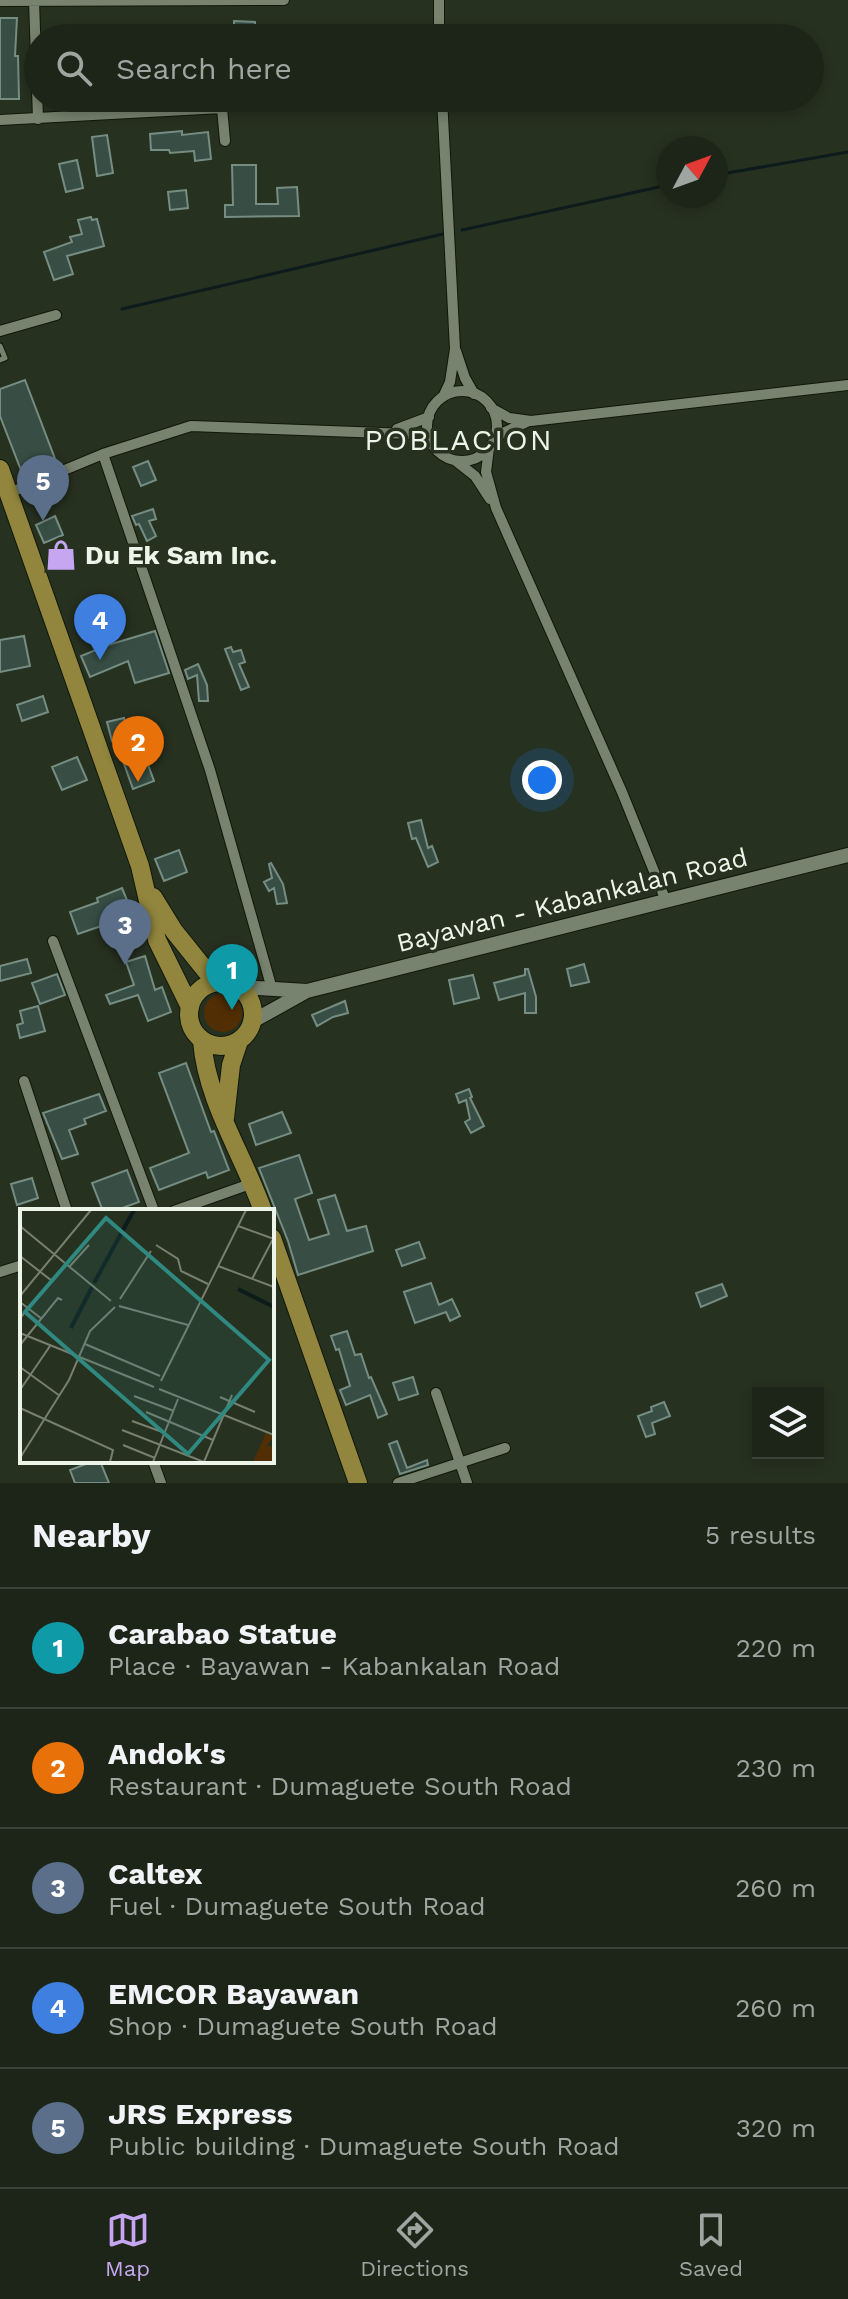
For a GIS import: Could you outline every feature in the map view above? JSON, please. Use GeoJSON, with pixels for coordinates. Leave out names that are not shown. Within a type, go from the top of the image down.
{"type":"FeatureCollection","features":[{"type":"Feature","properties":{"kind":"highway"},"geometry":{"type":"LineString","coordinates":[[0,469],[146,884],[157,940],[190,1007]]}},
{"type":"Feature","properties":{"kind":"highway"},"geometry":{"type":"LineString","coordinates":[[146,884],[174,931],[215,982]]}},
{"type":"Feature","properties":{"kind":"highway"},"geometry":{"type":"LineString","coordinates":[[202,1041],[228,1046],[248,1032],[253,1021],[253,1008],[240,987],[228,982],[204,986],[195,995],[189,1019],[202,1041],[210,1088],[262,1209]]}},
{"type":"Feature","properties":{"kind":"highway"},"geometry":{"type":"LineString","coordinates":[[225,1121],[231,1065],[239,1041]]}},
{"type":"Feature","properties":{"kind":"highway"},"geometry":{"type":"LineString","coordinates":[[274,1244],[358,1483]]}},
{"type":"Feature","properties":{"kind":"main road","name":"Bayawan - Kabankalan Road"},"geometry":{"type":"LineString","coordinates":[[253,1021],[307,991],[848,855]]}},
{"type":"Feature","properties":{"kind":"main road","name":"Bayawan - Kabankalan Road"},"geometry":{"type":"LineString","coordinates":[[240,987],[307,991]]}},
{"type":"Feature","properties":{"kind":"street"},"geometry":{"type":"LineString","coordinates":[[0,1],[284,0]]}},
{"type":"Feature","properties":{"kind":"street"},"geometry":{"type":"LineString","coordinates":[[439,0],[439,24]]}},
{"type":"Feature","properties":{"kind":"street"},"geometry":{"type":"LineString","coordinates":[[34,1],[35,24]]}},
{"type":"Feature","properties":{"kind":"street"},"geometry":{"type":"LineString","coordinates":[[38,112],[38,119]]}},
{"type":"Feature","properties":{"kind":"street"},"geometry":{"type":"LineString","coordinates":[[0,120],[155,112]]}},
{"type":"Feature","properties":{"kind":"street"},"geometry":{"type":"LineString","coordinates":[[222,112],[225,141]]}},
{"type":"Feature","properties":{"kind":"street"},"geometry":{"type":"LineString","coordinates":[[443,112],[455,349],[450,382],[429,417],[427,427],[431,441],[441,454],[475,476],[496,508]]}},
{"type":"Feature","properties":{"kind":"street"},"geometry":{"type":"LineString","coordinates":[[0,331],[56,315]]}},
{"type":"Feature","properties":{"kind":"street"},"geometry":{"type":"LineString","coordinates":[[455,349],[474,394],[509,418],[531,421],[848,385]]}},
{"type":"Feature","properties":{"kind":"street"},"geometry":{"type":"LineString","coordinates":[[443,397],[459,392],[474,394]]}},
{"type":"Feature","properties":{"kind":"street"},"geometry":{"type":"LineString","coordinates":[[456,461],[473,460],[489,448],[496,436],[497,423],[491,408]]}},
{"type":"Feature","properties":{"kind":"street"},"geometry":{"type":"LineString","coordinates":[[383,433],[409,427],[429,417]]}},
{"type":"Feature","properties":{"kind":"street"},"geometry":{"type":"LineString","coordinates":[[496,436],[531,421]]}},
{"type":"Feature","properties":{"kind":"street"},"geometry":{"type":"LineString","coordinates":[[9,493],[103,454],[191,426],[410,434],[431,441]]}},
{"type":"Feature","properties":{"kind":"street"},"geometry":{"type":"LineString","coordinates":[[489,448],[486,472],[496,508],[622,792],[666,901]]}},
{"type":"Feature","properties":{"kind":"street"},"geometry":{"type":"LineString","coordinates":[[103,454],[210,770],[272,989]]}},
{"type":"Feature","properties":{"kind":"street"},"geometry":{"type":"LineString","coordinates":[[53,941],[153,1209]]}},
{"type":"Feature","properties":{"kind":"street"},"geometry":{"type":"LineString","coordinates":[[24,1081],[66,1209]]}},
{"type":"Feature","properties":{"kind":"street"},"geometry":{"type":"LineString","coordinates":[[180,1209],[253,1183]]}},
{"type":"Feature","properties":{"kind":"street"},"geometry":{"type":"LineString","coordinates":[[436,1393],[467,1483]]}},
{"type":"Feature","properties":{"kind":"street"},"geometry":{"type":"LineString","coordinates":[[398,1483],[505,1448]]}},
{"type":"Feature","properties":{"kind":"street"},"geometry":{"type":"LineString","coordinates":[[154,1463],[161,1483]]}},
{"type":"Feature","properties":{"kind":"lane"},"geometry":{"type":"LineString","coordinates":[[0,346],[5,358],[0,360]]}},
{"type":"Feature","properties":{"kind":"shaded area"},"geometry":{"type":"Polygon","coordinates":[[[223,994],[237,999],[242,1013],[237,1027],[223,1032],[209,1027],[204,1013],[209,999],[223,994]]]}},
{"type":"Feature","properties":{"kind":"building"},"geometry":{"type":"Polygon","coordinates":[[[0,18],[17,18],[15,56],[18,56],[19,99],[0,99],[0,18]]]}},
{"type":"Feature","properties":{"kind":"building"},"geometry":{"type":"Polygon","coordinates":[[[234,21],[255,22],[255,24],[234,24],[234,21]]]}},
{"type":"Feature","properties":{"kind":"building"},"geometry":{"type":"Polygon","coordinates":[[[182,131],[182,135],[208,132],[211,159],[195,161],[194,151],[170,153],[169,150],[151,150],[150,134],[182,131]]]}},
{"type":"Feature","properties":{"kind":"building"},"geometry":{"type":"Polygon","coordinates":[[[107,135],[113,173],[97,176],[92,137],[107,135]]]}},
{"type":"Feature","properties":{"kind":"building"},"geometry":{"type":"Polygon","coordinates":[[[77,160],[83,188],[66,192],[59,164],[77,160]]]}},
{"type":"Feature","properties":{"kind":"building"},"geometry":{"type":"Polygon","coordinates":[[[232,165],[256,165],[256,204],[278,204],[277,188],[297,187],[299,216],[225,217],[225,205],[233,205],[232,165]]]}},
{"type":"Feature","properties":{"kind":"building"},"geometry":{"type":"Polygon","coordinates":[[[186,190],[188,208],[170,210],[168,192],[186,190]]]}},
{"type":"Feature","properties":{"kind":"building"},"geometry":{"type":"Polygon","coordinates":[[[91,217],[92,220],[97,219],[104,246],[67,256],[73,274],[54,280],[44,252],[72,242],[70,237],[82,234],[78,220],[91,217]]]}},
{"type":"Feature","properties":{"kind":"building"},"geometry":{"type":"Polygon","coordinates":[[[25,380],[57,464],[24,478],[0,416],[0,389],[25,380]]]}},
{"type":"Feature","properties":{"kind":"building"},"geometry":{"type":"Polygon","coordinates":[[[148,461],[156,480],[141,486],[133,467],[148,461]]]}},
{"type":"Feature","properties":{"kind":"building"},"geometry":{"type":"Polygon","coordinates":[[[153,509],[156,519],[149,521],[156,536],[147,541],[132,516],[153,509]]]}},
{"type":"Feature","properties":{"kind":"building"},"geometry":{"type":"Polygon","coordinates":[[[55,516],[63,535],[44,543],[36,525],[55,516]]]}},
{"type":"Feature","properties":{"kind":"building"},"geometry":{"type":"Polygon","coordinates":[[[155,631],[169,673],[135,683],[128,661],[90,677],[81,656],[155,631]]]}},
{"type":"Feature","properties":{"kind":"building"},"geometry":{"type":"Polygon","coordinates":[[[24,636],[30,666],[0,672],[0,640],[24,636]]]}},
{"type":"Feature","properties":{"kind":"building"},"geometry":{"type":"Polygon","coordinates":[[[231,647],[233,652],[241,650],[245,662],[239,664],[249,687],[241,690],[225,649],[231,647]]]}},
{"type":"Feature","properties":{"kind":"building"},"geometry":{"type":"Polygon","coordinates":[[[198,664],[207,685],[208,701],[199,701],[197,675],[188,679],[185,670],[198,664]]]}},
{"type":"Feature","properties":{"kind":"building"},"geometry":{"type":"Polygon","coordinates":[[[43,696],[48,712],[22,721],[17,705],[43,696]]]}},
{"type":"Feature","properties":{"kind":"building"},"geometry":{"type":"Polygon","coordinates":[[[124,718],[129,737],[112,741],[107,722],[124,718]]]}},
{"type":"Feature","properties":{"kind":"building"},"geometry":{"type":"Polygon","coordinates":[[[144,754],[154,781],[133,789],[123,761],[144,754]]]}},
{"type":"Feature","properties":{"kind":"building"},"geometry":{"type":"Polygon","coordinates":[[[77,757],[87,780],[62,790],[52,767],[77,757]]]}},
{"type":"Feature","properties":{"kind":"building"},"geometry":{"type":"Polygon","coordinates":[[[421,820],[428,848],[432,846],[438,862],[428,867],[416,838],[412,839],[408,823],[421,820]]]}},
{"type":"Feature","properties":{"kind":"building"},"geometry":{"type":"Polygon","coordinates":[[[179,850],[187,872],[164,881],[155,859],[179,850]]]}},
{"type":"Feature","properties":{"kind":"building"},"geometry":{"type":"Polygon","coordinates":[[[271,863],[283,884],[287,903],[277,904],[274,888],[269,891],[264,882],[272,878],[271,863]]]}},
{"type":"Feature","properties":{"kind":"building"},"geometry":{"type":"Polygon","coordinates":[[[122,888],[142,937],[116,947],[107,924],[78,934],[70,912],[98,902],[97,898],[122,888]]]}},
{"type":"Feature","properties":{"kind":"building"},"geometry":{"type":"Polygon","coordinates":[[[145,956],[155,990],[162,987],[171,1012],[148,1021],[138,995],[110,1004],[106,995],[134,985],[126,962],[145,956]]]}},
{"type":"Feature","properties":{"kind":"building"},"geometry":{"type":"Polygon","coordinates":[[[27,959],[31,973],[0,981],[0,966],[27,959]]]}},
{"type":"Feature","properties":{"kind":"building"},"geometry":{"type":"Polygon","coordinates":[[[584,964],[589,982],[571,986],[567,969],[584,964]]]}},
{"type":"Feature","properties":{"kind":"building"},"geometry":{"type":"Polygon","coordinates":[[[525,969],[528,969],[536,997],[536,1013],[525,1013],[525,993],[499,1000],[494,983],[525,975],[525,969]]]}},
{"type":"Feature","properties":{"kind":"building"},"geometry":{"type":"Polygon","coordinates":[[[57,974],[65,995],[40,1004],[32,983],[57,974]]]}},
{"type":"Feature","properties":{"kind":"building"},"geometry":{"type":"Polygon","coordinates":[[[473,975],[479,998],[454,1004],[449,980],[473,975]]]}},
{"type":"Feature","properties":{"kind":"building"},"geometry":{"type":"Polygon","coordinates":[[[345,1001],[348,1013],[317,1026],[312,1015],[345,1001]]]}},
{"type":"Feature","properties":{"kind":"building"},"geometry":{"type":"Polygon","coordinates":[[[38,1006],[45,1031],[20,1038],[17,1025],[23,1023],[20,1011],[38,1006]]]}},
{"type":"Feature","properties":{"kind":"building"},"geometry":{"type":"Polygon","coordinates":[[[186,1063],[211,1132],[214,1131],[229,1170],[208,1178],[206,1172],[159,1190],[150,1168],[189,1153],[159,1073],[186,1063]]]}},
{"type":"Feature","properties":{"kind":"building"},"geometry":{"type":"Polygon","coordinates":[[[469,1089],[470,1098],[484,1126],[471,1133],[465,1122],[470,1119],[466,1100],[459,1103],[456,1094],[469,1089]]]}},
{"type":"Feature","properties":{"kind":"building"},"geometry":{"type":"Polygon","coordinates":[[[99,1094],[106,1111],[84,1119],[86,1124],[69,1130],[78,1154],[62,1159],[43,1113],[99,1094]]]}},
{"type":"Feature","properties":{"kind":"building"},"geometry":{"type":"Polygon","coordinates":[[[282,1112],[291,1133],[256,1145],[249,1124],[282,1112]]]}},
{"type":"Feature","properties":{"kind":"building"},"geometry":{"type":"Polygon","coordinates":[[[299,1155],[312,1193],[295,1199],[309,1240],[329,1234],[318,1200],[335,1195],[347,1231],[366,1226],[373,1251],[298,1275],[259,1168],[299,1155]]]}},
{"type":"Feature","properties":{"kind":"building"},"geometry":{"type":"Polygon","coordinates":[[[127,1170],[139,1202],[120,1209],[102,1209],[92,1183],[127,1170]]]}},
{"type":"Feature","properties":{"kind":"building"},"geometry":{"type":"Polygon","coordinates":[[[32,1178],[38,1198],[17,1205],[11,1184],[32,1178]]]}},
{"type":"Feature","properties":{"kind":"building"},"geometry":{"type":"Polygon","coordinates":[[[419,1242],[425,1258],[402,1266],[396,1250],[419,1242]]]}},
{"type":"Feature","properties":{"kind":"building"},"geometry":{"type":"Polygon","coordinates":[[[431,1283],[439,1305],[452,1299],[460,1316],[450,1321],[446,1312],[415,1323],[404,1292],[431,1283]]]}},
{"type":"Feature","properties":{"kind":"building"},"geometry":{"type":"Polygon","coordinates":[[[722,1284],[727,1296],[701,1307],[696,1293],[722,1284]]]}},
{"type":"Feature","properties":{"kind":"building"},"geometry":{"type":"Polygon","coordinates":[[[347,1331],[355,1355],[361,1354],[387,1414],[378,1418],[370,1395],[346,1405],[340,1390],[350,1386],[339,1349],[336,1350],[331,1336],[347,1331]]]}},
{"type":"Feature","properties":{"kind":"building"},"geometry":{"type":"Polygon","coordinates":[[[413,1377],[418,1394],[399,1400],[393,1383],[413,1377]]]}},
{"type":"Feature","properties":{"kind":"building"},"geometry":{"type":"Polygon","coordinates":[[[664,1402],[670,1416],[652,1423],[655,1434],[646,1437],[638,1416],[664,1402]]]}},
{"type":"Feature","properties":{"kind":"building"},"geometry":{"type":"Polygon","coordinates":[[[397,1441],[407,1468],[427,1460],[428,1465],[400,1474],[389,1444],[397,1441]]]}},
{"type":"Feature","properties":{"kind":"building"},"geometry":{"type":"Polygon","coordinates":[[[89,1463],[101,1463],[109,1483],[75,1483],[70,1470],[89,1463]]]}},
{"type":"Feature","properties":{"kind":"waterway"},"geometry":{"type":"LineString","coordinates":[[728,173],[848,152]]}},
{"type":"Feature","properties":{"kind":"waterway"},"geometry":{"type":"LineString","coordinates":[[462,230],[656,188]]}},
{"type":"Feature","properties":{"kind":"waterway"},"geometry":{"type":"LineString","coordinates":[[122,309],[443,234]]}},
{"type":"Feature","properties":{"kind":"place","name":"JRS Express"},"geometry":{"type":"Point","coordinates":[43,521]}},
{"type":"Feature","properties":{"kind":"place","name":"Du Ek Sam Inc."},"geometry":{"type":"Point","coordinates":[61,555]}},
{"type":"Feature","properties":{"kind":"place","name":"EMCOR Bayawan"},"geometry":{"type":"Point","coordinates":[100,660]}},
{"type":"Feature","properties":{"kind":"place","name":"Andok's"},"geometry":{"type":"Point","coordinates":[138,782]}},
{"type":"Feature","properties":{"kind":"place","name":"Caltex"},"geometry":{"type":"Point","coordinates":[125,965]}},
{"type":"Feature","properties":{"kind":"place","name":"Carabao Statue"},"geometry":{"type":"Point","coordinates":[232,1010]}},
{"type":"Feature","properties":{"kind":"district","name":"POBLACION"},"geometry":{"type":"Point","coordinates":[459,439]}}]}
